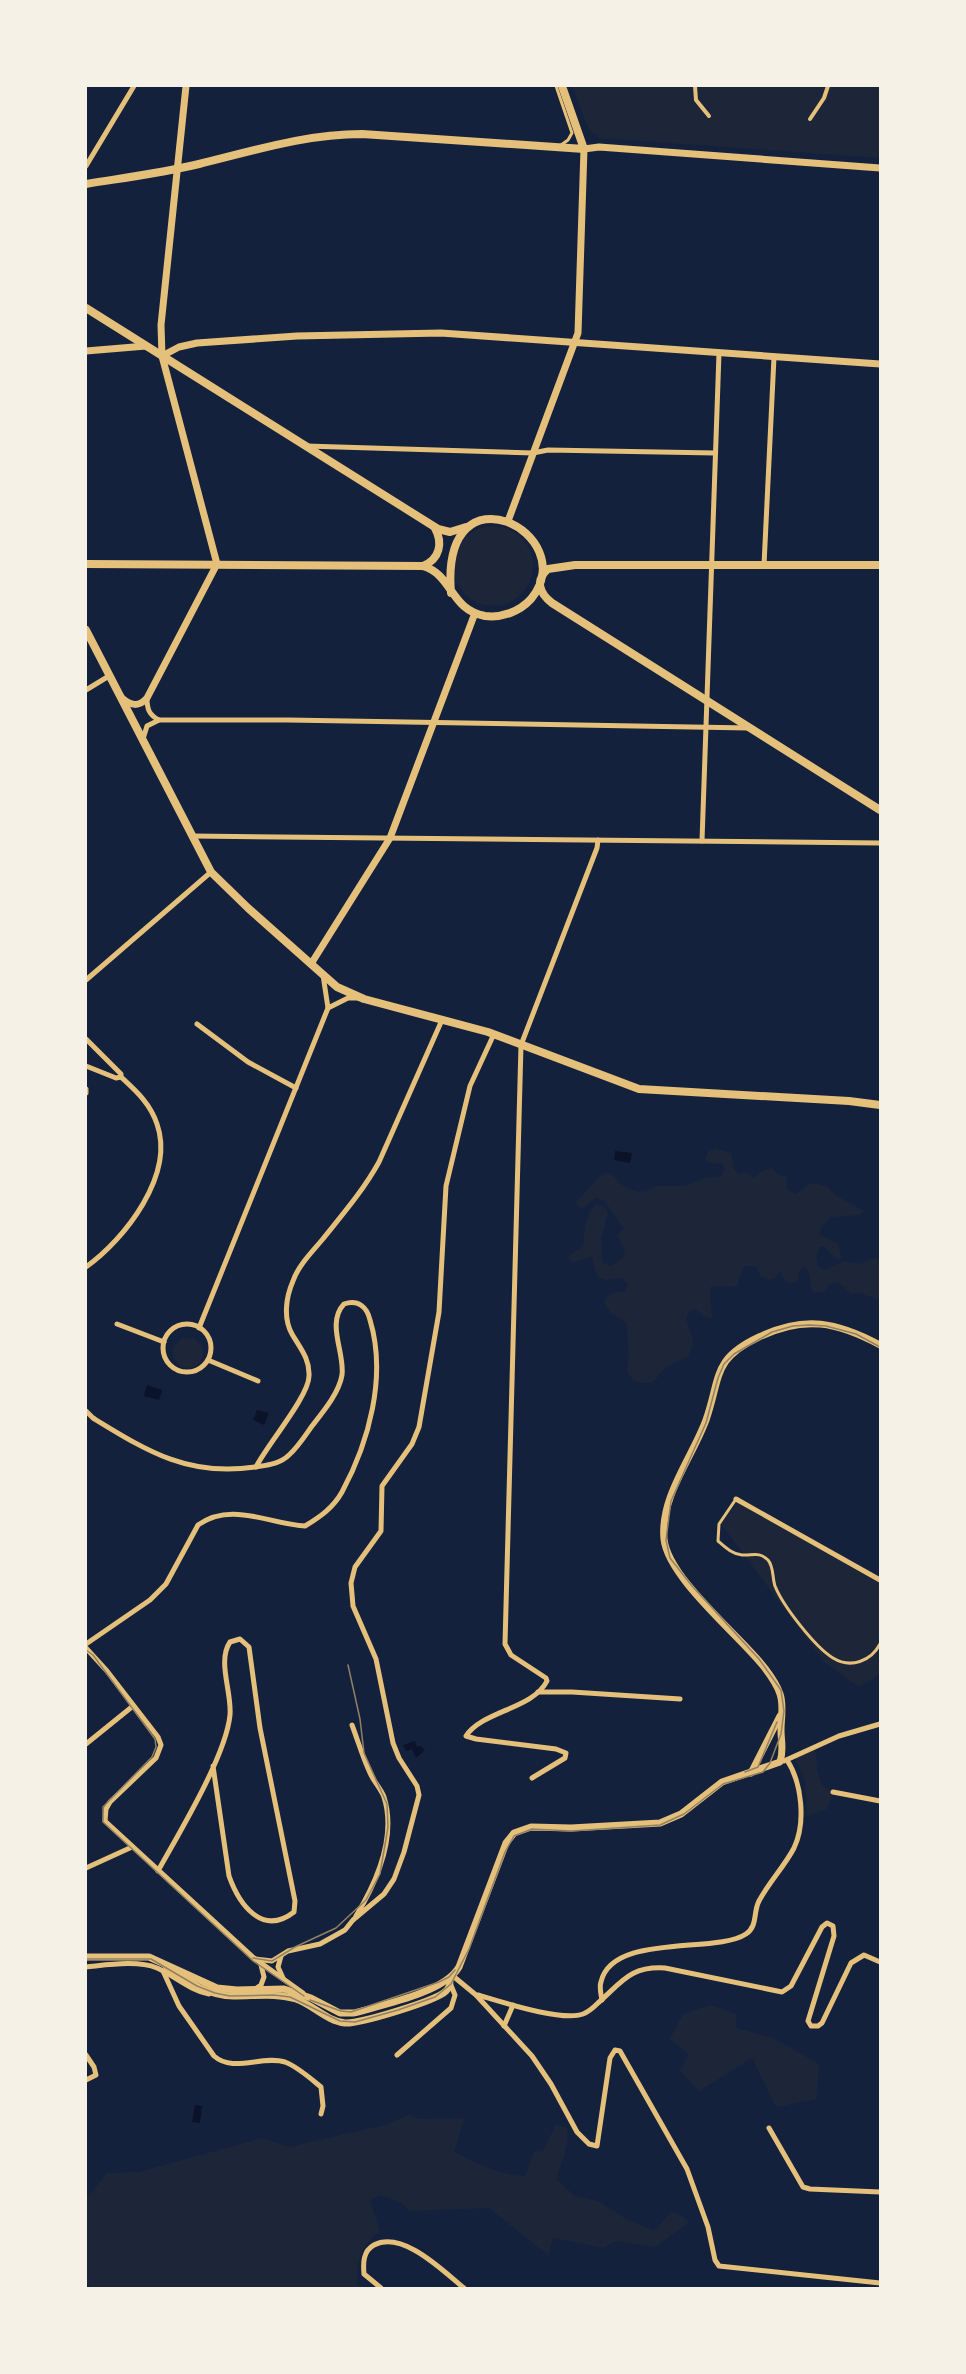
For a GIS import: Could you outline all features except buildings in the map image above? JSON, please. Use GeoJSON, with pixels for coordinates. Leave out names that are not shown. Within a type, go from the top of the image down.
{"type":"FeatureCollection","features":[{"type":"Feature","properties":{"kind":"main road"},"geometry":{"type":"LineString","coordinates":[[86,184],[178,169],[308,137],[333,134],[584,149],[562,86]]}},
{"type":"Feature","properties":{"kind":"main road"},"geometry":{"type":"LineString","coordinates":[[86,308],[434,527],[450,532],[490,519],[508,521],[523,530],[535,543],[541,560],[541,592],[552,603],[880,810]]}},
{"type":"Feature","properties":{"kind":"main road"},"geometry":{"type":"LineString","coordinates":[[451,593],[452,554],[461,534],[470,524]]}},
{"type":"Feature","properties":{"kind":"main road"},"geometry":{"type":"LineString","coordinates":[[423,566],[434,559],[439,549],[439,537],[434,527]]}},
{"type":"Feature","properties":{"kind":"main road"},"geometry":{"type":"LineString","coordinates":[[86,564],[423,566],[441,575],[459,603],[475,613],[495,616],[514,611],[532,596],[547,570],[555,567],[880,565]]}},
{"type":"Feature","properties":{"kind":"main road"},"geometry":{"type":"LineString","coordinates":[[86,630],[211,872],[337,987],[364,999],[494,1034],[625,1085],[652,1091],[849,1101],[880,1105]]}},
{"type":"Feature","properties":{"kind":"street"},"geometry":{"type":"LineString","coordinates":[[86,166],[134,86]]}},
{"type":"Feature","properties":{"kind":"street"},"geometry":{"type":"LineString","coordinates":[[118,694],[128,704],[136,705],[147,698],[217,564],[162,356],[162,325],[186,86]]}},
{"type":"Feature","properties":{"kind":"street"},"geometry":{"type":"LineString","coordinates":[[695,86],[696,100],[709,116]]}},
{"type":"Feature","properties":{"kind":"street"},"geometry":{"type":"LineString","coordinates":[[810,119],[824,98],[828,86]]}},
{"type":"Feature","properties":{"kind":"street"},"geometry":{"type":"LineString","coordinates":[[508,521],[578,333],[584,149],[599,147],[880,168]]}},
{"type":"Feature","properties":{"kind":"street"},"geometry":{"type":"LineString","coordinates":[[162,356],[179,347],[197,343],[297,336],[441,333],[880,364]]}},
{"type":"Feature","properties":{"kind":"street"},"geometry":{"type":"LineString","coordinates":[[86,351],[146,346]]}},
{"type":"Feature","properties":{"kind":"street"},"geometry":{"type":"LineString","coordinates":[[702,841],[719,353]]}},
{"type":"Feature","properties":{"kind":"street"},"geometry":{"type":"LineString","coordinates":[[764,565],[774,357]]}},
{"type":"Feature","properties":{"kind":"street"},"geometry":{"type":"LineString","coordinates":[[305,446],[533,453],[548,450],[716,453]]}},
{"type":"Feature","properties":{"kind":"street"},"geometry":{"type":"LineString","coordinates":[[311,964],[390,838],[475,613]]}},
{"type":"Feature","properties":{"kind":"street"},"geometry":{"type":"LineString","coordinates":[[86,690],[109,676]]}},
{"type":"Feature","properties":{"kind":"street"},"geometry":{"type":"LineString","coordinates":[[147,698],[150,713],[159,720]]}},
{"type":"Feature","properties":{"kind":"street"},"geometry":{"type":"LineString","coordinates":[[143,743],[147,726],[159,720],[751,728]]}},
{"type":"Feature","properties":{"kind":"street"},"geometry":{"type":"LineString","coordinates":[[192,836],[880,843]]}},
{"type":"Feature","properties":{"kind":"street"},"geometry":{"type":"LineString","coordinates":[[532,1778],[557,1764],[565,1758],[566,1753],[556,1749],[466,1736],[476,1727],[538,1692],[546,1683],[546,1678],[511,1655],[505,1644],[521,1045],[597,848],[598,840]]}},
{"type":"Feature","properties":{"kind":"street"},"geometry":{"type":"LineString","coordinates":[[86,980],[211,872]]}},
{"type":"Feature","properties":{"kind":"street"},"geometry":{"type":"LineString","coordinates":[[199,1328],[328,1008],[322,974]]}},
{"type":"Feature","properties":{"kind":"street"},"geometry":{"type":"LineString","coordinates":[[328,1008],[348,998],[364,999]]}},
{"type":"Feature","properties":{"kind":"street"},"geometry":{"type":"LineString","coordinates":[[256,1467],[301,1397],[310,1378],[306,1357],[291,1332],[287,1318],[287,1297],[293,1278],[367,1184],[442,1020]]}},
{"type":"Feature","properties":{"kind":"street"},"geometry":{"type":"LineString","coordinates":[[197,1024],[248,1062],[296,1088]]}},
{"type":"Feature","properties":{"kind":"street"},"geometry":{"type":"LineString","coordinates":[[353,1920],[384,1894],[394,1879],[404,1852],[419,1795],[417,1786],[399,1758],[390,1733],[376,1659],[353,1606],[352,1574],[363,1553],[381,1531],[382,1486],[412,1444],[419,1427],[439,1312],[446,1186],[470,1086],[494,1034]]}},
{"type":"Feature","properties":{"kind":"street"},"geometry":{"type":"LineString","coordinates":[[86,1039],[120,1073],[120,1077],[142,1096],[157,1124],[160,1140],[160,1157],[146,1197],[119,1239],[86,1267]]}},
{"type":"Feature","properties":{"kind":"street"},"geometry":{"type":"LineString","coordinates":[[86,1066],[116,1078],[120,1077]]}},
{"type":"Feature","properties":{"kind":"street"},"geometry":{"type":"LineString","coordinates":[[86,1411],[93,1418],[146,1451],[174,1462],[199,1468],[236,1470],[272,1465],[288,1456],[322,1414],[335,1392],[342,1375],[336,1324],[339,1308],[350,1302],[364,1306],[373,1328],[378,1361],[372,1407],[363,1444],[342,1493],[334,1504],[305,1526],[286,1525],[240,1513],[206,1519],[198,1525],[166,1584],[150,1600],[86,1646],[158,1737],[161,1745],[156,1758],[110,1802],[106,1809],[105,1821],[257,1961],[311,1998],[338,2012],[352,2014],[393,2002],[451,1979]]}},
{"type":"Feature","properties":{"kind":"street"},"geometry":{"type":"LineString","coordinates":[[602,2000],[600,1983],[602,1977],[620,1959],[657,1948],[724,1941],[744,1936],[749,1932],[755,1919],[757,1904],[788,1858],[798,1838],[800,1796],[797,1778],[784,1761],[781,1697],[773,1679],[759,1660],[692,1588],[668,1556],[664,1540],[671,1495],[706,1419],[718,1375],[724,1362],[733,1352],[770,1332],[792,1324],[825,1323],[844,1328],[880,1345]]}},
{"type":"Feature","properties":{"kind":"street"},"geometry":{"type":"LineString","coordinates":[[117,1324],[164,1342]]}},
{"type":"Feature","properties":{"kind":"street"},"geometry":{"type":"LineString","coordinates":[[191,1325],[199,1328],[204,1332],[210,1344],[208,1360],[193,1371],[178,1370],[167,1361],[164,1354],[164,1342],[175,1328],[191,1325]]}},
{"type":"Feature","properties":{"kind":"street"},"geometry":{"type":"LineString","coordinates":[[208,1360],[258,1380]]}},
{"type":"Feature","properties":{"kind":"street"},"geometry":{"type":"LineString","coordinates":[[736,1499],[880,1580]]}},
{"type":"Feature","properties":{"kind":"street"},"geometry":{"type":"LineString","coordinates":[[158,1871],[213,1766],[228,1728],[230,1714],[226,1650],[230,1642],[237,1639],[245,1641],[249,1647],[260,1728],[295,1902],[294,1912],[276,1921],[259,1917],[241,1902],[229,1875],[213,1766]]}},
{"type":"Feature","properties":{"kind":"street"},"geometry":{"type":"LineString","coordinates":[[538,1692],[680,1699]]}},
{"type":"Feature","properties":{"kind":"street"},"geometry":{"type":"LineString","coordinates":[[86,1744],[133,1706]]}},
{"type":"Feature","properties":{"kind":"street"},"geometry":{"type":"LineString","coordinates":[[749,1774],[755,1768],[782,1712]]}},
{"type":"Feature","properties":{"kind":"street"},"geometry":{"type":"LineString","coordinates":[[86,1968],[136,1964],[150,1966],[163,1971],[194,1990],[222,1995],[283,1996],[301,2001],[335,2020],[351,2023],[400,2010],[435,1998],[446,1991],[459,1967],[487,1898],[506,1843],[514,1833],[531,1827],[571,1828],[660,1823],[681,1814],[722,1782],[784,1761],[839,1736],[880,1724]]}},
{"type":"Feature","properties":{"kind":"street"},"geometry":{"type":"LineString","coordinates":[[257,1961],[272,1961],[282,1955],[331,1939],[345,1930],[378,1875],[386,1842],[387,1817],[383,1794],[371,1775],[352,1725]]}},
{"type":"Feature","properties":{"kind":"street"},"geometry":{"type":"LineString","coordinates":[[833,1792],[880,1801]]}},
{"type":"Feature","properties":{"kind":"street"},"geometry":{"type":"LineString","coordinates":[[86,1868],[132,1847]]}},
{"type":"Feature","properties":{"kind":"street"},"geometry":{"type":"LineString","coordinates":[[476,1995],[553,2014],[570,2016],[584,2014],[634,1971],[648,1967],[665,1968],[774,1991],[787,1991],[822,1926],[827,1923],[833,1926],[834,1936],[808,2021],[811,2026],[818,2026],[822,2023],[851,1963],[864,1955],[880,1962]]}},
{"type":"Feature","properties":{"kind":"street"},"geometry":{"type":"LineString","coordinates":[[282,1955],[278,1963],[278,1970],[289,1984]]}},
{"type":"Feature","properties":{"kind":"street"},"geometry":{"type":"LineString","coordinates":[[86,1957],[145,1956],[217,1988],[284,1989],[311,1998]]}},
{"type":"Feature","properties":{"kind":"street"},"geometry":{"type":"LineString","coordinates":[[254,1989],[261,1984],[264,1977],[257,1961]]}},
{"type":"Feature","properties":{"kind":"street"},"geometry":{"type":"LineString","coordinates":[[162,1962],[175,1974],[197,1986],[222,1995]]}},
{"type":"Feature","properties":{"kind":"street"},"geometry":{"type":"LineString","coordinates":[[163,1971],[179,2006],[219,2061],[233,2064],[264,2061],[285,2062],[321,2086],[323,2106],[321,2114]]}},
{"type":"Feature","properties":{"kind":"street"},"geometry":{"type":"LineString","coordinates":[[451,1979],[476,1995],[532,2056],[577,2132],[585,2142],[593,2146],[597,2146],[610,2058],[615,2050],[620,2051],[687,2169],[708,2227],[715,2260],[719,2266],[880,2283]]}},
{"type":"Feature","properties":{"kind":"street"},"geometry":{"type":"LineString","coordinates":[[397,2055],[451,2008],[454,1995],[451,1979]]}},
{"type":"Feature","properties":{"kind":"street"},"geometry":{"type":"LineString","coordinates":[[504,2026],[513,2004]]}},
{"type":"Feature","properties":{"kind":"street"},"geometry":{"type":"LineString","coordinates":[[86,2055],[96,2075],[86,2080]]}},
{"type":"Feature","properties":{"kind":"street"},"geometry":{"type":"LineString","coordinates":[[769,2128],[803,2187],[880,2192]]}},
{"type":"Feature","properties":{"kind":"street"},"geometry":{"type":"LineString","coordinates":[[381,2289],[364,2274],[364,2257],[370,2247],[379,2242],[390,2241],[408,2247],[425,2257],[464,2289]]}},
{"type":"Feature","properties":{"kind":"lane"},"geometry":{"type":"LineString","coordinates":[[556,86],[572,133],[568,140],[557,147]]}},
{"type":"Feature","properties":{"kind":"lane"},"geometry":{"type":"LineString","coordinates":[[736,1499],[719,1524],[718,1541],[730,1551],[740,1555],[764,1556],[771,1563],[775,1586],[791,1613],[810,1636],[833,1658],[845,1662],[864,1662],[875,1654],[880,1644]]}},
{"type":"Feature","properties":{"kind":"shaded area"},"geometry":{"type":"Polygon","coordinates":[[[572,86],[880,86],[880,158],[600,138],[589,130],[572,86]]]}},
{"type":"Feature","properties":{"kind":"shaded area"},"geometry":{"type":"Polygon","coordinates":[[[493,526],[508,529],[521,538],[530,551],[533,566],[530,581],[521,594],[508,603],[493,606],[478,603],[465,594],[456,581],[453,566],[456,551],[465,538],[478,529],[493,526]]]}},
{"type":"Feature","properties":{"kind":"shaded area"},"geometry":{"type":"Polygon","coordinates":[[[715,1148],[731,1153],[734,1169],[739,1174],[746,1172],[754,1178],[762,1171],[772,1168],[778,1175],[787,1177],[786,1188],[795,1194],[810,1184],[816,1184],[828,1187],[835,1195],[864,1211],[861,1215],[830,1217],[823,1225],[819,1234],[838,1244],[842,1259],[834,1258],[825,1247],[820,1246],[816,1256],[818,1266],[825,1270],[844,1261],[862,1264],[869,1259],[879,1258],[880,1300],[859,1293],[851,1294],[838,1282],[830,1284],[822,1292],[812,1291],[808,1270],[805,1266],[799,1271],[798,1281],[790,1284],[782,1277],[781,1272],[777,1273],[776,1278],[770,1280],[761,1277],[756,1266],[744,1266],[737,1286],[710,1287],[712,1318],[703,1316],[695,1308],[687,1315],[687,1324],[693,1342],[688,1356],[665,1368],[652,1383],[637,1382],[627,1372],[629,1354],[627,1324],[610,1312],[604,1302],[610,1294],[626,1291],[628,1284],[622,1278],[608,1280],[600,1278],[594,1269],[593,1258],[572,1263],[568,1256],[583,1246],[587,1218],[597,1204],[605,1207],[608,1213],[601,1239],[602,1262],[611,1266],[623,1258],[625,1250],[617,1235],[624,1229],[604,1200],[596,1198],[584,1208],[579,1207],[576,1202],[600,1176],[606,1173],[625,1187],[639,1192],[648,1191],[656,1186],[685,1186],[705,1178],[721,1176],[725,1169],[722,1164],[709,1163],[705,1159],[708,1152],[715,1148]]]}},
{"type":"Feature","properties":{"kind":"shaded area"},"geometry":{"type":"Polygon","coordinates":[[[615,1151],[632,1153],[630,1163],[614,1160],[615,1151]]]}},
{"type":"Feature","properties":{"kind":"shaded area"},"geometry":{"type":"Polygon","coordinates":[[[188,1338],[199,1342],[203,1353],[199,1364],[188,1368],[177,1364],[173,1353],[177,1342],[188,1338]]]}},
{"type":"Feature","properties":{"kind":"shaded area"},"geometry":{"type":"Polygon","coordinates":[[[147,1385],[162,1390],[159,1400],[144,1396],[147,1385]]]}},
{"type":"Feature","properties":{"kind":"shaded area"},"geometry":{"type":"Polygon","coordinates":[[[257,1410],[269,1413],[264,1425],[253,1420],[257,1410]]]}},
{"type":"Feature","properties":{"kind":"shaded area"},"geometry":{"type":"Polygon","coordinates":[[[736,1500],[880,1582],[880,1674],[859,1687],[824,1662],[721,1524],[736,1500]]]}},
{"type":"Feature","properties":{"kind":"shaded area"},"geometry":{"type":"Polygon","coordinates":[[[415,1741],[417,1747],[421,1746],[425,1750],[416,1758],[412,1749],[406,1751],[403,1745],[415,1741]]]}},
{"type":"Feature","properties":{"kind":"shaded area"},"geometry":{"type":"Polygon","coordinates":[[[815,1749],[817,1769],[822,1785],[833,1792],[827,1809],[807,1816],[805,1780],[795,1758],[815,1749]]]}},
{"type":"Feature","properties":{"kind":"shaded area"},"geometry":{"type":"Polygon","coordinates":[[[710,2005],[736,2014],[736,2028],[773,2038],[819,2064],[816,2099],[776,2107],[752,2058],[699,2091],[680,2071],[689,2054],[670,2039],[683,2014],[710,2005]]]}},
{"type":"Feature","properties":{"kind":"shaded area"},"geometry":{"type":"Polygon","coordinates":[[[195,2105],[202,2106],[200,2123],[192,2122],[195,2105]]]}},
{"type":"Feature","properties":{"kind":"shaded area"},"geometry":{"type":"Polygon","coordinates":[[[409,2115],[419,2119],[464,2118],[454,2152],[497,2171],[525,2176],[534,2152],[543,2151],[556,2124],[567,2128],[566,2147],[557,2180],[575,2196],[598,2201],[626,2219],[654,2231],[671,2212],[681,2215],[690,2222],[655,2247],[616,2241],[604,2248],[553,2238],[548,2255],[489,2208],[410,2211],[400,2202],[379,2195],[370,2201],[380,2231],[364,2249],[358,2267],[357,2285],[367,2288],[92,2288],[86,2282],[86,2199],[107,2173],[139,2172],[262,2138],[289,2147],[384,2125],[409,2115]]]}},
{"type":"Feature","properties":{"kind":"tram line"},"geometry":{"type":"LineString","coordinates":[[86,1959],[151,1959],[197,1986],[215,1993],[230,1996],[290,1997],[340,2021],[355,2022],[435,1997],[451,1984],[469,1949],[505,1852],[514,1836],[532,1829],[571,1831],[660,1825],[684,1814],[723,1784],[763,1772],[770,1763],[781,1734],[784,1711],[781,1690],[759,1659],[692,1586],[670,1558],[666,1540],[671,1501],[706,1423],[718,1378],[724,1364],[734,1354],[772,1332],[793,1326],[809,1325],[826,1326],[856,1334],[880,1347]]}},
{"type":"Feature","properties":{"kind":"tram line"},"geometry":{"type":"LineString","coordinates":[[86,1650],[93,1655],[155,1739],[156,1747],[152,1757],[103,1807],[103,1822],[253,1961],[304,1996]]}},
{"type":"Feature","properties":{"kind":"tram line"},"geometry":{"type":"LineString","coordinates":[[253,1958],[272,1961],[295,1947],[336,1928],[366,1900],[380,1874],[388,1827],[387,1804],[364,1753],[360,1719],[348,1665]]}},
{"type":"Feature","properties":{"kind":"tram line"},"geometry":{"type":"LineString","coordinates":[[745,1772],[758,1767],[777,1722]]}},
{"type":"Feature","properties":{"kind":"tram line"},"geometry":{"type":"LineString","coordinates":[[310,2000],[341,2011],[351,2012],[439,1982],[449,1977],[455,1970]]}}]}
